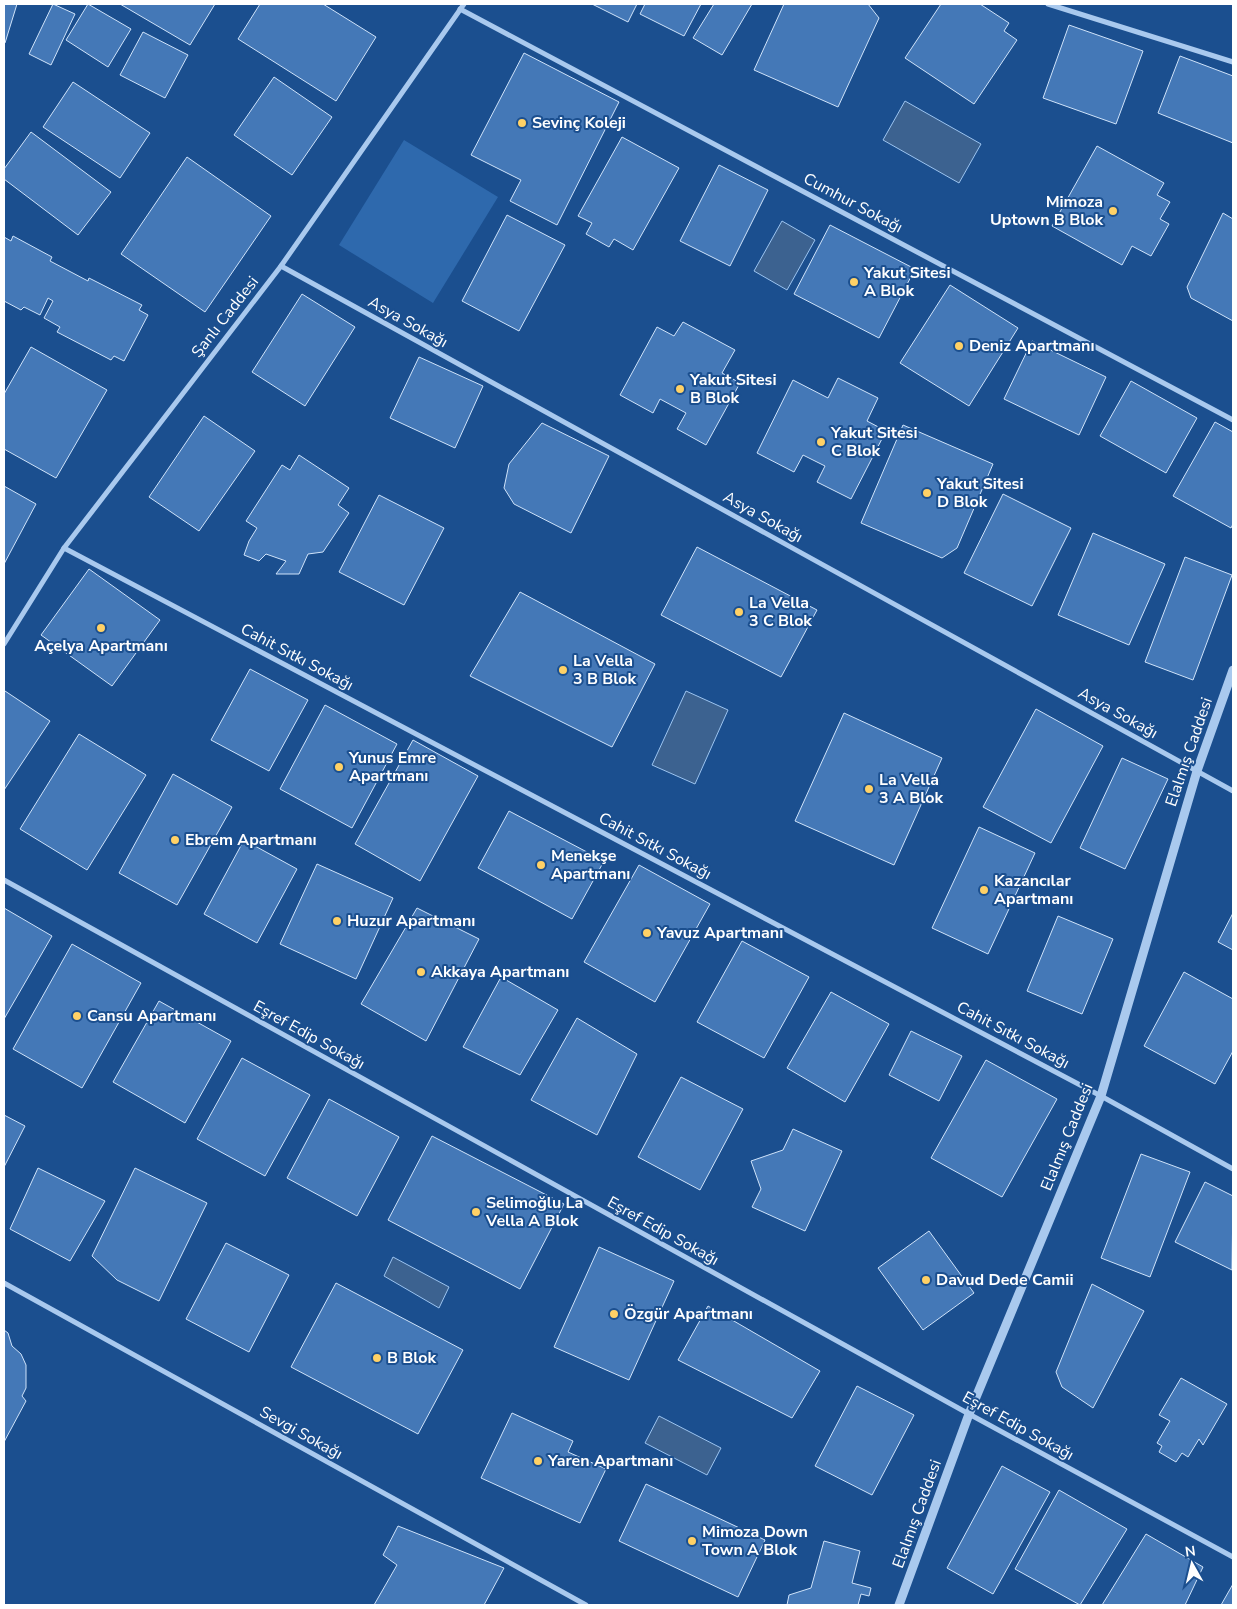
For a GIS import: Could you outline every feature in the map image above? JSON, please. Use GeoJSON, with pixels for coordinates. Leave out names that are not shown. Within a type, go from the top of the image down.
{"type":"FeatureCollection","features":[{"type":"Feature","properties":{"kind":"street"},"geometry":{"type":"LineString","coordinates":[[1048,4],[1233,62]]}},
{"type":"Feature","properties":{"kind":"street","name":"Şanlı Caddesi"},"geometry":{"type":"LineString","coordinates":[[4,644],[64,548],[281,266],[462,6]]}},
{"type":"Feature","properties":{"kind":"street","name":"Cumhur Sokağı"},"geometry":{"type":"LineString","coordinates":[[462,6],[1233,420]]}},
{"type":"Feature","properties":{"kind":"street","name":"Asya Sokağı"},"geometry":{"type":"LineString","coordinates":[[281,266],[1233,791]]}},
{"type":"Feature","properties":{"kind":"street","name":"Cahit Sıtkı Sokağı"},"geometry":{"type":"LineString","coordinates":[[64,548],[1101,1096],[1233,1169]]}},
{"type":"Feature","properties":{"kind":"street","name":"Elalmış Caddesi"},"geometry":{"type":"LineString","coordinates":[[899,1605],[969,1414],[1101,1096],[1197,771],[1233,670]]}},
{"type":"Feature","properties":{"kind":"street","name":"Eşref Edip Sokağı"},"geometry":{"type":"LineString","coordinates":[[4,880],[969,1414],[1233,1557]]}},
{"type":"Feature","properties":{"kind":"street","name":"Sevgi Sokağı"},"geometry":{"type":"LineString","coordinates":[[4,1283],[586,1605]]}},
{"type":"Feature","properties":{"kind":"shaded area"},"geometry":{"type":"Polygon","coordinates":[[[905,101],[981,144],[959,183],[883,140],[905,101]]]}},
{"type":"Feature","properties":{"kind":"shaded area"},"geometry":{"type":"Polygon","coordinates":[[[404,140],[498,197],[433,303],[339,245],[404,140]]]}},
{"type":"Feature","properties":{"kind":"shaded area"},"geometry":{"type":"Polygon","coordinates":[[[782,221],[815,240],[787,290],[754,271],[782,221]]]}},
{"type":"Feature","properties":{"kind":"shaded area"},"geometry":{"type":"Polygon","coordinates":[[[686,691],[728,710],[695,784],[652,765],[686,691]]]}},
{"type":"Feature","properties":{"kind":"shaded area"},"geometry":{"type":"Polygon","coordinates":[[[393,1257],[449,1287],[439,1308],[384,1276],[393,1257]]]}},
{"type":"Feature","properties":{"kind":"shaded area"},"geometry":{"type":"Polygon","coordinates":[[[659,1416],[721,1448],[707,1475],[645,1443],[659,1416]]]}},
{"type":"Feature","properties":{"kind":"building"},"geometry":{"type":"Polygon","coordinates":[[[4,4],[17,4],[5,43],[4,42],[4,4]]]}},
{"type":"Feature","properties":{"kind":"building"},"geometry":{"type":"Polygon","coordinates":[[[53,4],[75,14],[51,65],[29,54],[53,4]]]}},
{"type":"Feature","properties":{"kind":"building"},"geometry":{"type":"Polygon","coordinates":[[[88,4],[131,29],[108,67],[66,40],[88,4]]]}},
{"type":"Feature","properties":{"kind":"building"},"geometry":{"type":"Polygon","coordinates":[[[120,4],[215,4],[190,45],[120,4]]]}},
{"type":"Feature","properties":{"kind":"building"},"geometry":{"type":"Polygon","coordinates":[[[260,4],[323,4],[376,37],[336,101],[238,39],[260,4]]]}},
{"type":"Feature","properties":{"kind":"building"},"geometry":{"type":"Polygon","coordinates":[[[592,4],[637,4],[628,22],[592,4]]]}},
{"type":"Feature","properties":{"kind":"building"},"geometry":{"type":"Polygon","coordinates":[[[645,4],[701,4],[684,36],[640,14],[645,4]]]}},
{"type":"Feature","properties":{"kind":"building"},"geometry":{"type":"Polygon","coordinates":[[[714,4],[752,4],[722,55],[693,38],[714,4]]]}},
{"type":"Feature","properties":{"kind":"building"},"geometry":{"type":"Polygon","coordinates":[[[784,4],[868,4],[879,18],[838,107],[754,70],[784,4]]]}},
{"type":"Feature","properties":{"kind":"building"},"geometry":{"type":"Polygon","coordinates":[[[941,4],[980,4],[1009,23],[1004,31],[1017,40],[974,104],[905,58],[941,4]]]}},
{"type":"Feature","properties":{"kind":"building"},"geometry":{"type":"Polygon","coordinates":[[[1069,25],[1143,51],[1116,124],[1043,98],[1069,25]]]}},
{"type":"Feature","properties":{"kind":"building"},"geometry":{"type":"Polygon","coordinates":[[[143,32],[188,55],[165,98],[120,75],[143,32]]]}},
{"type":"Feature","properties":{"kind":"building","name":"Sevinç Koleji"},"geometry":{"type":"Polygon","coordinates":[[[524,53],[619,102],[557,225],[510,201],[521,180],[471,155],[524,53]]]}},
{"type":"Feature","properties":{"kind":"building"},"geometry":{"type":"Polygon","coordinates":[[[1180,56],[1233,76],[1233,143],[1158,113],[1180,56]]]}},
{"type":"Feature","properties":{"kind":"building"},"geometry":{"type":"Polygon","coordinates":[[[274,77],[332,117],[292,175],[234,135],[274,77]]]}},
{"type":"Feature","properties":{"kind":"building"},"geometry":{"type":"Polygon","coordinates":[[[73,82],[150,133],[120,178],[43,127],[73,82]]]}},
{"type":"Feature","properties":{"kind":"building"},"geometry":{"type":"Polygon","coordinates":[[[31,132],[111,192],[78,235],[4,179],[4,169],[31,132]]]}},
{"type":"Feature","properties":{"kind":"building"},"geometry":{"type":"Polygon","coordinates":[[[622,137],[679,168],[633,250],[614,239],[609,247],[586,234],[592,223],[578,216],[622,137]]]}},
{"type":"Feature","properties":{"kind":"building","name":"Mimoza Uptown B Blok"},"geometry":{"type":"Polygon","coordinates":[[[1097,146],[1164,183],[1157,195],[1170,202],[1160,219],[1169,224],[1151,256],[1132,246],[1122,265],[1052,226],[1097,146]]]}},
{"type":"Feature","properties":{"kind":"building"},"geometry":{"type":"Polygon","coordinates":[[[187,157],[271,216],[205,312],[121,254],[187,157]]]}},
{"type":"Feature","properties":{"kind":"building"},"geometry":{"type":"Polygon","coordinates":[[[719,165],[768,190],[730,266],[680,241],[719,165]]]}},
{"type":"Feature","properties":{"kind":"building"},"geometry":{"type":"Polygon","coordinates":[[[1223,213],[1233,219],[1233,321],[1191,298],[1187,287],[1223,213]]]}},
{"type":"Feature","properties":{"kind":"building"},"geometry":{"type":"Polygon","coordinates":[[[507,215],[565,245],[519,331],[462,301],[507,215]]]}},
{"type":"Feature","properties":{"kind":"building","name":"Yakut Sitesi A Blok"},"geometry":{"type":"Polygon","coordinates":[[[830,225],[915,269],[879,338],[794,294],[830,225]]]}},
{"type":"Feature","properties":{"kind":"building"},"geometry":{"type":"Polygon","coordinates":[[[13,236],[52,257],[50,261],[88,281],[89,278],[142,305],[139,310],[148,315],[124,361],[114,356],[111,360],[57,332],[60,327],[44,318],[53,301],[48,298],[40,315],[24,307],[21,310],[4,301],[4,237],[11,241],[13,236]]]}},
{"type":"Feature","properties":{"kind":"building","name":"Deniz Apartmanı"},"geometry":{"type":"Polygon","coordinates":[[[950,285],[1018,328],[969,406],[900,363],[950,285]]]}},
{"type":"Feature","properties":{"kind":"building"},"geometry":{"type":"Polygon","coordinates":[[[302,294],[355,327],[305,406],[252,372],[302,294]]]}},
{"type":"Feature","properties":{"kind":"building","name":"Yakut Sitesi B Blok"},"geometry":{"type":"Polygon","coordinates":[[[683,322],[735,350],[722,373],[740,383],[706,445],[677,429],[686,413],[660,399],[653,413],[620,395],[657,327],[674,336],[683,322]]]}},
{"type":"Feature","properties":{"kind":"building"},"geometry":{"type":"Polygon","coordinates":[[[1032,341],[1106,377],[1079,435],[1004,399],[1032,341]]]}},
{"type":"Feature","properties":{"kind":"building"},"geometry":{"type":"Polygon","coordinates":[[[31,347],[107,390],[56,478],[4,449],[4,394],[31,347]]]}},
{"type":"Feature","properties":{"kind":"building"},"geometry":{"type":"Polygon","coordinates":[[[419,357],[483,386],[455,448],[390,418],[419,357]]]}},
{"type":"Feature","properties":{"kind":"building","name":"Yakut Sitesi C Blok"},"geometry":{"type":"Polygon","coordinates":[[[838,378],[878,398],[867,421],[886,431],[851,499],[817,482],[825,466],[803,455],[794,472],[757,453],[793,380],[828,398],[838,378]]]}},
{"type":"Feature","properties":{"kind":"building"},"geometry":{"type":"Polygon","coordinates":[[[1131,381],[1197,418],[1166,473],[1100,436],[1131,381]]]}},
{"type":"Feature","properties":{"kind":"building"},"geometry":{"type":"Polygon","coordinates":[[[204,416],[255,451],[199,531],[149,497],[204,416]]]}},
{"type":"Feature","properties":{"kind":"building"},"geometry":{"type":"Polygon","coordinates":[[[1215,422],[1233,432],[1233,524],[1231,528],[1173,496],[1215,422]]]}},
{"type":"Feature","properties":{"kind":"building"},"geometry":{"type":"Polygon","coordinates":[[[542,423],[609,456],[571,533],[514,504],[504,488],[509,464],[542,423]]]}},
{"type":"Feature","properties":{"kind":"building","name":"Yakut Sitesi D Blok"},"geometry":{"type":"Polygon","coordinates":[[[903,425],[993,464],[957,548],[942,558],[861,523],[903,425]]]}},
{"type":"Feature","properties":{"kind":"building"},"geometry":{"type":"Polygon","coordinates":[[[299,455],[349,488],[338,505],[349,513],[323,552],[308,554],[299,574],[276,574],[286,561],[266,554],[259,561],[244,555],[249,541],[257,528],[246,521],[282,465],[290,470],[299,455]]]}},
{"type":"Feature","properties":{"kind":"building"},"geometry":{"type":"Polygon","coordinates":[[[4,486],[36,504],[4,564],[4,486]]]}},
{"type":"Feature","properties":{"kind":"building"},"geometry":{"type":"Polygon","coordinates":[[[1003,494],[1071,528],[1032,606],[964,573],[1003,494]]]}},
{"type":"Feature","properties":{"kind":"building"},"geometry":{"type":"Polygon","coordinates":[[[379,495],[444,528],[404,605],[339,572],[379,495]]]}},
{"type":"Feature","properties":{"kind":"building"},"geometry":{"type":"Polygon","coordinates":[[[1093,533],[1165,564],[1129,645],[1058,615],[1093,533]]]}},
{"type":"Feature","properties":{"kind":"building","name":"La Vella 3 C Blok"},"geometry":{"type":"Polygon","coordinates":[[[697,547],[817,610],[781,677],[661,615],[697,547]]]}},
{"type":"Feature","properties":{"kind":"building"},"geometry":{"type":"Polygon","coordinates":[[[1185,557],[1232,575],[1193,680],[1145,662],[1185,557]]]}},
{"type":"Feature","properties":{"kind":"building","name":"Açelya Apartmanı"},"geometry":{"type":"Polygon","coordinates":[[[89,569],[160,620],[112,686],[41,635],[89,569]]]}},
{"type":"Feature","properties":{"kind":"building","name":"La Vella 3 B Blok"},"geometry":{"type":"Polygon","coordinates":[[[520,592],[655,664],[612,747],[470,676],[520,592]]]}},
{"type":"Feature","properties":{"kind":"building"},"geometry":{"type":"Polygon","coordinates":[[[250,669],[308,700],[269,771],[211,740],[250,669]]]}},
{"type":"Feature","properties":{"kind":"building"},"geometry":{"type":"Polygon","coordinates":[[[4,692],[50,721],[4,790],[4,692]]]}},
{"type":"Feature","properties":{"kind":"building","name":"Yunus Emre Apartmanı"},"geometry":{"type":"Polygon","coordinates":[[[325,705],[397,744],[352,828],[280,789],[325,705]]]}},
{"type":"Feature","properties":{"kind":"building"},"geometry":{"type":"Polygon","coordinates":[[[1036,709],[1103,746],[1051,843],[983,807],[1036,709]]]}},
{"type":"Feature","properties":{"kind":"building","name":"La Vella 3 A Blok"},"geometry":{"type":"Polygon","coordinates":[[[844,713],[942,758],[894,865],[795,821],[844,713]]]}},
{"type":"Feature","properties":{"kind":"building"},"geometry":{"type":"Polygon","coordinates":[[[79,734],[146,775],[87,870],[20,829],[79,734]]]}},
{"type":"Feature","properties":{"kind":"building"},"geometry":{"type":"Polygon","coordinates":[[[413,740],[478,776],[420,881],[355,844],[413,740]]]}},
{"type":"Feature","properties":{"kind":"building"},"geometry":{"type":"Polygon","coordinates":[[[1122,758],[1168,779],[1125,869],[1080,848],[1122,758]]]}},
{"type":"Feature","properties":{"kind":"building","name":"Ebrem Apartmanı"},"geometry":{"type":"Polygon","coordinates":[[[173,774],[232,807],[177,905],[119,873],[173,774]]]}},
{"type":"Feature","properties":{"kind":"building","name":"Menekşe Apartmanı"},"geometry":{"type":"Polygon","coordinates":[[[509,811],[604,861],[572,919],[478,868],[509,811]]]}},
{"type":"Feature","properties":{"kind":"building","name":"Kazancılar Apartmanı"},"geometry":{"type":"Polygon","coordinates":[[[979,827],[1035,853],[988,954],[932,928],[979,827]]]}},
{"type":"Feature","properties":{"kind":"building"},"geometry":{"type":"Polygon","coordinates":[[[244,840],[297,869],[257,943],[204,914],[244,840]]]}},
{"type":"Feature","properties":{"kind":"building","name":"Huzur Apartmanı"},"geometry":{"type":"Polygon","coordinates":[[[317,864],[393,898],[356,979],[280,944],[317,864]]]}},
{"type":"Feature","properties":{"kind":"building","name":"Yavuz Apartmanı"},"geometry":{"type":"Polygon","coordinates":[[[639,865],[710,904],[655,1002],[584,962],[639,865]]]}},
{"type":"Feature","properties":{"kind":"building"},"geometry":{"type":"Polygon","coordinates":[[[4,908],[52,936],[4,1019],[4,908]]]}},
{"type":"Feature","properties":{"kind":"building","name":"Akkaya Apartmanı"},"geometry":{"type":"Polygon","coordinates":[[[417,908],[479,939],[426,1041],[361,1004],[417,908]]]}},
{"type":"Feature","properties":{"kind":"building"},"geometry":{"type":"Polygon","coordinates":[[[1233,913],[1233,950],[1218,942],[1233,913]]]}},
{"type":"Feature","properties":{"kind":"building"},"geometry":{"type":"Polygon","coordinates":[[[1058,916],[1113,939],[1082,1014],[1027,991],[1058,916]]]}},
{"type":"Feature","properties":{"kind":"building"},"geometry":{"type":"Polygon","coordinates":[[[742,941],[809,977],[764,1058],[697,1022],[742,941]]]}},
{"type":"Feature","properties":{"kind":"building","name":"Cansu Apartmanı"},"geometry":{"type":"Polygon","coordinates":[[[72,944],[141,983],[82,1088],[13,1049],[72,944]]]}},
{"type":"Feature","properties":{"kind":"building"},"geometry":{"type":"Polygon","coordinates":[[[1184,972],[1233,999],[1233,1051],[1215,1084],[1144,1046],[1184,972]]]}},
{"type":"Feature","properties":{"kind":"building"},"geometry":{"type":"Polygon","coordinates":[[[501,977],[558,1010],[520,1075],[463,1047],[501,977]]]}},
{"type":"Feature","properties":{"kind":"building"},"geometry":{"type":"Polygon","coordinates":[[[831,992],[889,1024],[845,1102],[787,1068],[831,992]]]}},
{"type":"Feature","properties":{"kind":"building"},"geometry":{"type":"Polygon","coordinates":[[[159,1001],[231,1041],[185,1123],[113,1082],[159,1001]]]}},
{"type":"Feature","properties":{"kind":"building"},"geometry":{"type":"Polygon","coordinates":[[[577,1018],[637,1054],[597,1135],[531,1100],[577,1018]]]}},
{"type":"Feature","properties":{"kind":"building"},"geometry":{"type":"Polygon","coordinates":[[[911,1031],[962,1056],[939,1101],[889,1075],[911,1031]]]}},
{"type":"Feature","properties":{"kind":"building"},"geometry":{"type":"Polygon","coordinates":[[[242,1058],[310,1095],[265,1176],[197,1139],[242,1058]]]}},
{"type":"Feature","properties":{"kind":"building"},"geometry":{"type":"Polygon","coordinates":[[[986,1060],[1057,1099],[1002,1197],[931,1158],[986,1060]]]}},
{"type":"Feature","properties":{"kind":"building"},"geometry":{"type":"Polygon","coordinates":[[[681,1077],[743,1109],[700,1190],[638,1157],[681,1077]]]}},
{"type":"Feature","properties":{"kind":"building"},"geometry":{"type":"Polygon","coordinates":[[[329,1099],[399,1137],[357,1216],[287,1178],[329,1099]]]}},
{"type":"Feature","properties":{"kind":"building"},"geometry":{"type":"Polygon","coordinates":[[[4,1115],[25,1126],[4,1167],[4,1115]]]}},
{"type":"Feature","properties":{"kind":"building"},"geometry":{"type":"Polygon","coordinates":[[[793,1129],[842,1151],[805,1231],[752,1207],[761,1189],[751,1161],[783,1150],[793,1129]]]}},
{"type":"Feature","properties":{"kind":"building","name":"Selimoğlu La Vella A Blok"},"geometry":{"type":"Polygon","coordinates":[[[432,1136],[564,1204],[520,1289],[388,1220],[432,1136]]]}},
{"type":"Feature","properties":{"kind":"building"},"geometry":{"type":"Polygon","coordinates":[[[1141,1154],[1190,1172],[1150,1277],[1101,1258],[1141,1154]]]}},
{"type":"Feature","properties":{"kind":"building"},"geometry":{"type":"Polygon","coordinates":[[[38,1168],[105,1201],[70,1261],[10,1229],[38,1168]]]}},
{"type":"Feature","properties":{"kind":"building"},"geometry":{"type":"Polygon","coordinates":[[[135,1168],[207,1203],[159,1301],[117,1280],[92,1256],[135,1168]]]}},
{"type":"Feature","properties":{"kind":"building"},"geometry":{"type":"Polygon","coordinates":[[[1205,1182],[1233,1196],[1232,1270],[1175,1242],[1205,1182]]]}},
{"type":"Feature","properties":{"kind":"building","name":"Davud Dede Camii"},"geometry":{"type":"Polygon","coordinates":[[[929,1231],[974,1293],[923,1330],[878,1268],[929,1231]]]}},
{"type":"Feature","properties":{"kind":"building"},"geometry":{"type":"Polygon","coordinates":[[[226,1243],[289,1275],[249,1352],[186,1319],[226,1243]]]}},
{"type":"Feature","properties":{"kind":"building","name":"Özgür Apartmanı"},"geometry":{"type":"Polygon","coordinates":[[[599,1247],[674,1281],[629,1380],[554,1347],[599,1247]]]}},
{"type":"Feature","properties":{"kind":"building","name":"B Blok"},"geometry":{"type":"Polygon","coordinates":[[[336,1283],[463,1350],[418,1434],[291,1367],[336,1283]]]}},
{"type":"Feature","properties":{"kind":"building"},"geometry":{"type":"Polygon","coordinates":[[[1092,1284],[1144,1311],[1093,1408],[1062,1387],[1056,1372],[1092,1284]]]}},
{"type":"Feature","properties":{"kind":"building"},"geometry":{"type":"Polygon","coordinates":[[[708,1306],[820,1371],[792,1418],[678,1360],[708,1306]]]}},
{"type":"Feature","properties":{"kind":"building"},"geometry":{"type":"Polygon","coordinates":[[[4,1330],[8,1333],[12,1346],[21,1354],[26,1365],[26,1388],[22,1396],[26,1401],[4,1442],[4,1330]]]}},
{"type":"Feature","properties":{"kind":"building"},"geometry":{"type":"Polygon","coordinates":[[[1181,1378],[1227,1404],[1203,1445],[1199,1439],[1188,1457],[1182,1453],[1176,1462],[1159,1452],[1162,1446],[1157,1443],[1170,1421],[1159,1415],[1181,1378]]]}},
{"type":"Feature","properties":{"kind":"building"},"geometry":{"type":"Polygon","coordinates":[[[857,1386],[914,1415],[872,1495],[815,1466],[857,1386]]]}},
{"type":"Feature","properties":{"kind":"building","name":"Yaren Apartmanı"},"geometry":{"type":"Polygon","coordinates":[[[512,1413],[573,1441],[568,1452],[606,1469],[580,1523],[481,1478],[512,1413]]]}},
{"type":"Feature","properties":{"kind":"building"},"geometry":{"type":"Polygon","coordinates":[[[1002,1466],[1050,1492],[993,1594],[947,1568],[1002,1466]]]}},
{"type":"Feature","properties":{"kind":"building","name":"Mimoza Down Town A Blok"},"geometry":{"type":"Polygon","coordinates":[[[646,1484],[765,1540],[738,1597],[619,1541],[646,1484]]]}},
{"type":"Feature","properties":{"kind":"building"},"geometry":{"type":"Polygon","coordinates":[[[1059,1490],[1127,1529],[1080,1605],[1015,1569],[1059,1490]]]}},
{"type":"Feature","properties":{"kind":"building"},"geometry":{"type":"Polygon","coordinates":[[[398,1526],[504,1568],[484,1605],[374,1605],[397,1565],[383,1555],[398,1526]]]}},
{"type":"Feature","properties":{"kind":"building"},"geometry":{"type":"Polygon","coordinates":[[[1146,1534],[1203,1567],[1185,1605],[1102,1605],[1146,1534]]]}},
{"type":"Feature","properties":{"kind":"building"},"geometry":{"type":"Polygon","coordinates":[[[824,1541],[860,1551],[852,1583],[871,1588],[869,1596],[861,1594],[858,1605],[787,1605],[789,1595],[811,1588],[824,1541]]]}},
{"type":"Feature","properties":{"kind":"building"},"geometry":{"type":"Polygon","coordinates":[[[1233,1584],[1233,1605],[1221,1605],[1233,1584]]]}},
{"type":"Feature","properties":{"kind":"place","name":"Sevinç Koleji"},"geometry":{"type":"Point","coordinates":[522,123]}},
{"type":"Feature","properties":{"kind":"place","name":"Mimoza Uptown B Blok"},"geometry":{"type":"Point","coordinates":[1113,211]}},
{"type":"Feature","properties":{"kind":"place","name":"Yakut Sitesi A Blok"},"geometry":{"type":"Point","coordinates":[854,282]}},
{"type":"Feature","properties":{"kind":"place","name":"Deniz Apartmanı"},"geometry":{"type":"Point","coordinates":[959,346]}},
{"type":"Feature","properties":{"kind":"place","name":"Yakut Sitesi B Blok"},"geometry":{"type":"Point","coordinates":[680,389]}},
{"type":"Feature","properties":{"kind":"place","name":"Yakut Sitesi C Blok"},"geometry":{"type":"Point","coordinates":[821,442]}},
{"type":"Feature","properties":{"kind":"place","name":"Yakut Sitesi D Blok"},"geometry":{"type":"Point","coordinates":[927,493]}},
{"type":"Feature","properties":{"kind":"place","name":"La Vella 3 C Blok"},"geometry":{"type":"Point","coordinates":[739,612]}},
{"type":"Feature","properties":{"kind":"place","name":"Açelya Apartmanı"},"geometry":{"type":"Point","coordinates":[101,628]}},
{"type":"Feature","properties":{"kind":"place","name":"La Vella 3 B Blok"},"geometry":{"type":"Point","coordinates":[563,670]}},
{"type":"Feature","properties":{"kind":"place","name":"Yunus Emre Apartmanı"},"geometry":{"type":"Point","coordinates":[339,767]}},
{"type":"Feature","properties":{"kind":"place","name":"La Vella 3 A Blok"},"geometry":{"type":"Point","coordinates":[869,789]}},
{"type":"Feature","properties":{"kind":"place","name":"Ebrem Apartmanı"},"geometry":{"type":"Point","coordinates":[175,840]}},
{"type":"Feature","properties":{"kind":"place","name":"Menekşe Apartmanı"},"geometry":{"type":"Point","coordinates":[541,865]}},
{"type":"Feature","properties":{"kind":"place","name":"Kazancılar Apartmanı"},"geometry":{"type":"Point","coordinates":[984,890]}},
{"type":"Feature","properties":{"kind":"place","name":"Huzur Apartmanı"},"geometry":{"type":"Point","coordinates":[337,921]}},
{"type":"Feature","properties":{"kind":"place","name":"Yavuz Apartmanı"},"geometry":{"type":"Point","coordinates":[647,933]}},
{"type":"Feature","properties":{"kind":"place","name":"Akkaya Apartmanı"},"geometry":{"type":"Point","coordinates":[421,972]}},
{"type":"Feature","properties":{"kind":"place","name":"Cansu Apartmanı"},"geometry":{"type":"Point","coordinates":[77,1016]}},
{"type":"Feature","properties":{"kind":"place","name":"Selimoğlu La Vella A Blok"},"geometry":{"type":"Point","coordinates":[476,1212]}},
{"type":"Feature","properties":{"kind":"place","name":"Davud Dede Camii"},"geometry":{"type":"Point","coordinates":[926,1280]}},
{"type":"Feature","properties":{"kind":"place","name":"Özgür Apartmanı"},"geometry":{"type":"Point","coordinates":[614,1314]}},
{"type":"Feature","properties":{"kind":"place","name":"B Blok"},"geometry":{"type":"Point","coordinates":[377,1358]}},
{"type":"Feature","properties":{"kind":"place","name":"Yaren Apartmanı"},"geometry":{"type":"Point","coordinates":[538,1461]}},
{"type":"Feature","properties":{"kind":"place","name":"Mimoza Down Town A Blok"},"geometry":{"type":"Point","coordinates":[692,1541]}}]}
